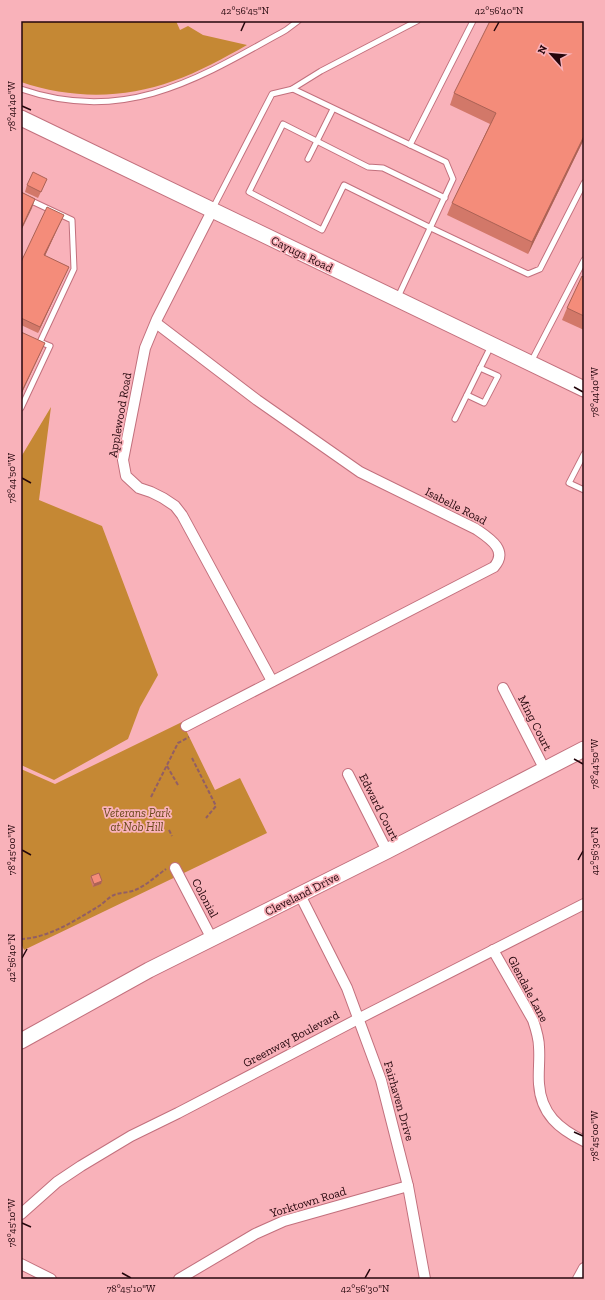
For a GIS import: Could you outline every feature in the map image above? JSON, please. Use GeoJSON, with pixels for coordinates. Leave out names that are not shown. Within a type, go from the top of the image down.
{"type":"FeatureCollection","features":[{"type":"Feature","properties":{"kind":"street","name":"Cayuga Road"},"geometry":{"type":"LineString","coordinates":[[21,118],[584,389]]}},
{"type":"Feature","properties":{"kind":"street","name":"Applewood Road"},"geometry":{"type":"LineString","coordinates":[[212,211],[157,319],[145,348],[123,460],[126,476],[139,488],[164,498],[175,506],[182,515],[272,681]]}},
{"type":"Feature","properties":{"kind":"street","name":"Isabelle Road"},"geometry":{"type":"LineString","coordinates":[[156,323],[257,400],[360,472],[476,529],[496,545],[499,550],[500,557],[498,563],[494,567],[186,726]]}},
{"type":"Feature","properties":{"kind":"street","name":"Ming Court"},"geometry":{"type":"LineString","coordinates":[[503,688],[545,770]]}},
{"type":"Feature","properties":{"kind":"street","name":"Cleveland Drive"},"geometry":{"type":"LineString","coordinates":[[21,1041],[149,970],[300,896],[584,749]]}},
{"type":"Feature","properties":{"kind":"street","name":"Edward Court"},"geometry":{"type":"LineString","coordinates":[[348,774],[387,851]]}},
{"type":"Feature","properties":{"kind":"street","name":"Colonial"},"geometry":{"type":"LineString","coordinates":[[171,869],[212,939]]}},
{"type":"Feature","properties":{"kind":"street","name":"Fairhaven Drive"},"geometry":{"type":"LineString","coordinates":[[300,896],[347,988],[381,1080],[408,1186],[425,1279]]}},
{"type":"Feature","properties":{"kind":"street","name":"Greenway Boulevard"},"geometry":{"type":"LineString","coordinates":[[21,1214],[57,1182],[131,1136],[584,904]]}},
{"type":"Feature","properties":{"kind":"street","name":"Glendale Lane"},"geometry":{"type":"LineString","coordinates":[[492,950],[533,1020],[539,1046],[539,1085],[543,1102],[549,1115],[567,1132],[584,1141]]}},
{"type":"Feature","properties":{"kind":"street","name":"Yorktown Road"},"geometry":{"type":"LineString","coordinates":[[179,1279],[255,1234],[284,1221],[408,1186]]}},
{"type":"Feature","properties":{"kind":"street"},"geometry":{"type":"LineString","coordinates":[[21,1264],[51,1279]]}},
{"type":"Feature","properties":{"kind":"street"},"geometry":{"type":"LineString","coordinates":[[578,1279],[584,1268]]}},
{"type":"Feature","properties":{"kind":"lane"},"geometry":{"type":"LineString","coordinates":[[21,89],[49,97],[86,102],[142,97],[178,86],[206,73],[286,30],[298,21]]}},
{"type":"Feature","properties":{"kind":"lane"},"geometry":{"type":"LineString","coordinates":[[212,211],[272,94],[292,89],[321,71],[417,21]]}},
{"type":"Feature","properties":{"kind":"lane"},"geometry":{"type":"LineString","coordinates":[[410,146],[472,21]]}},
{"type":"Feature","properties":{"kind":"lane"},"geometry":{"type":"LineString","coordinates":[[292,89],[446,162],[453,179],[397,300]]}},
{"type":"Feature","properties":{"kind":"lane"},"geometry":{"type":"LineString","coordinates":[[308,159],[334,109]]}},
{"type":"Feature","properties":{"kind":"lane"},"geometry":{"type":"LineString","coordinates":[[445,198],[383,168],[368,167],[284,124],[249,192],[322,230],[344,185],[430,228],[528,274],[540,269],[584,183]]}},
{"type":"Feature","properties":{"kind":"lane"},"geometry":{"type":"LineString","coordinates":[[21,196],[72,220],[74,269],[40,342]]}},
{"type":"Feature","properties":{"kind":"lane"},"geometry":{"type":"LineString","coordinates":[[530,363],[584,260]]}},
{"type":"Feature","properties":{"kind":"lane"},"geometry":{"type":"LineString","coordinates":[[21,408],[50,346],[34,339]]}},
{"type":"Feature","properties":{"kind":"lane"},"geometry":{"type":"LineString","coordinates":[[455,419],[491,345]]}},
{"type":"Feature","properties":{"kind":"lane"},"geometry":{"type":"LineString","coordinates":[[467,395],[484,403],[498,376],[480,368]]}},
{"type":"Feature","properties":{"kind":"lane"},"geometry":{"type":"LineString","coordinates":[[584,454],[569,482],[584,490]]}},
{"type":"Feature","properties":{"kind":"path"},"geometry":{"type":"LineString","coordinates":[[152,797],[178,743],[189,737]]}},
{"type":"Feature","properties":{"kind":"path"},"geometry":{"type":"LineString","coordinates":[[192,758],[216,806],[206,818]]}},
{"type":"Feature","properties":{"kind":"path"},"geometry":{"type":"LineString","coordinates":[[167,766],[178,785]]}},
{"type":"Feature","properties":{"kind":"path"},"geometry":{"type":"LineString","coordinates":[[170,830],[172,836]]}},
{"type":"Feature","properties":{"kind":"path"},"geometry":{"type":"LineString","coordinates":[[21,939],[44,935],[58,929],[101,905],[114,895],[128,893],[137,889],[171,869]]}},
{"type":"Feature","properties":{"kind":"green space"},"geometry":{"type":"Polygon","coordinates":[[[21,21],[176,21],[180,30],[188,26],[203,35],[247,45],[192,73],[154,87],[117,94],[97,95],[59,92],[21,82],[21,21]]]}},
{"type":"Feature","properties":{"kind":"green space"},"geometry":{"type":"Polygon","coordinates":[[[51,407],[39,500],[102,526],[158,675],[140,707],[128,739],[54,780],[21,765],[21,457],[51,407]]]}},
{"type":"Feature","properties":{"kind":"green space","name":"Veterans Park at Nob Hill"},"geometry":{"type":"Polygon","coordinates":[[[182,722],[215,790],[240,778],[267,833],[24,950],[21,943],[21,769],[55,784],[182,722]]]}},
{"type":"Feature","properties":{"kind":"building"},"geometry":{"type":"Polygon","coordinates":[[[490,21],[584,21],[584,136],[532,242],[452,203],[496,113],[454,93],[490,21]]]}},
{"type":"Feature","properties":{"kind":"building"},"geometry":{"type":"Polygon","coordinates":[[[33,172],[47,179],[41,192],[27,185],[33,172]]]}},
{"type":"Feature","properties":{"kind":"building"},"geometry":{"type":"Polygon","coordinates":[[[21,192],[35,199],[21,229],[21,192]]]}},
{"type":"Feature","properties":{"kind":"building"},"geometry":{"type":"Polygon","coordinates":[[[47,207],[64,215],[44,255],[69,267],[40,327],[21,318],[21,262],[47,207]]]}},
{"type":"Feature","properties":{"kind":"building"},"geometry":{"type":"Polygon","coordinates":[[[584,274],[584,316],[567,308],[584,274]]]}},
{"type":"Feature","properties":{"kind":"building"},"geometry":{"type":"Polygon","coordinates":[[[21,332],[45,343],[21,393],[21,332]]]}},
{"type":"Feature","properties":{"kind":"building"},"geometry":{"type":"Polygon","coordinates":[[[99,873],[102,881],[94,884],[91,876],[99,873]]]}}]}
